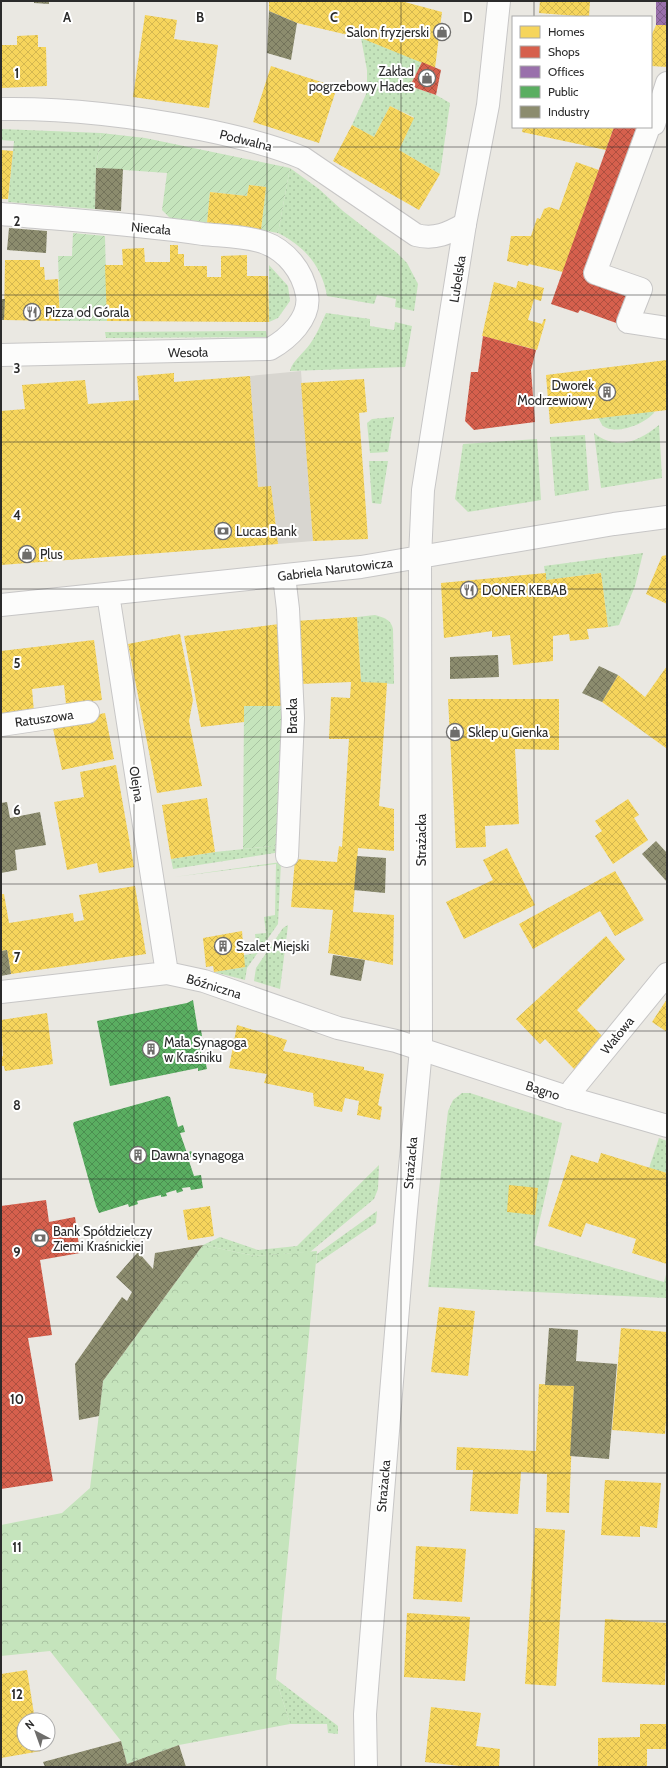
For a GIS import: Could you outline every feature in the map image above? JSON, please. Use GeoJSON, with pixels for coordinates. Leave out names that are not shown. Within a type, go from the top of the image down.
{"type":"FeatureCollection","features":[{"type":"Feature","properties":{"kind":"street","name":"Lubelska"},"geometry":{"type":"LineString","coordinates":[[420,558],[423,490],[466,224],[488,106],[499,1]]}},
{"type":"Feature","properties":{"kind":"street"},"geometry":{"type":"LineString","coordinates":[[652,125],[654,124],[667,83]]}},
{"type":"Feature","properties":{"kind":"street","name":"Podwalna"},"geometry":{"type":"LineString","coordinates":[[1,109],[98,112],[163,122],[235,136],[286,151],[303,158],[416,234],[424,237],[439,236],[466,224]]}},
{"type":"Feature","properties":{"kind":"street"},"geometry":{"type":"LineString","coordinates":[[649,128],[595,273],[641,289],[628,322],[667,328]]}},
{"type":"Feature","properties":{"kind":"street","name":"Niecała"},"geometry":{"type":"LineString","coordinates":[[1,214],[167,229],[263,242],[280,251],[294,264]]}},
{"type":"Feature","properties":{"kind":"street","name":"Wesoła"},"geometry":{"type":"LineString","coordinates":[[1,355],[270,349],[290,335],[304,314],[308,297],[304,283],[294,264]]}},
{"type":"Feature","properties":{"kind":"street","name":"Gabriela Narutowicza"},"geometry":{"type":"LineString","coordinates":[[1,605],[361,567],[614,524],[667,517]]}},
{"type":"Feature","properties":{"kind":"street","name":"Strażacka"},"geometry":{"type":"LineString","coordinates":[[366,1767],[365,1714],[404,1229],[421,1049],[420,558]]}},
{"type":"Feature","properties":{"kind":"street","name":"Bracka"},"geometry":{"type":"LineString","coordinates":[[284,576],[288,609],[293,718],[287,856]]}},
{"type":"Feature","properties":{"kind":"street","name":"Olejna"},"geometry":{"type":"LineString","coordinates":[[108,594],[167,973]]}},
{"type":"Feature","properties":{"kind":"street","name":"Ratuszowa"},"geometry":{"type":"LineString","coordinates":[[1,725],[88,712]]}},
{"type":"Feature","properties":{"kind":"street","name":"Bóźniczna"},"geometry":{"type":"LineString","coordinates":[[1,992],[167,973],[204,981],[338,1028],[421,1049]]}},
{"type":"Feature","properties":{"kind":"street","name":"Wałowa"},"geometry":{"type":"LineString","coordinates":[[570,1098],[573,1089],[667,974]]}},
{"type":"Feature","properties":{"kind":"street","name":"Bagno"},"geometry":{"type":"LineString","coordinates":[[421,1049],[570,1098],[667,1126]]}},
{"type":"Feature","properties":{"kind":"green space"},"geometry":{"type":"Polygon","coordinates":[[[361,38],[422,62],[410,86],[436,95],[450,103],[440,174],[399,150],[414,117],[390,106],[374,137],[352,125],[367,92],[367,70],[361,38]]]}},
{"type":"Feature","properties":{"kind":"green space"},"geometry":{"type":"Polygon","coordinates":[[[1,129],[101,133],[96,168],[95,209],[8,202],[14,141],[1,140],[1,129]]]}},
{"type":"Feature","properties":{"kind":"green space"},"geometry":{"type":"Polygon","coordinates":[[[101,133],[145,138],[290,168],[278,233],[261,230],[266,187],[249,185],[247,196],[210,192],[207,223],[170,218],[162,210],[167,173],[96,168],[101,133]]]}},
{"type":"Feature","properties":{"kind":"green space"},"geometry":{"type":"Polygon","coordinates":[[[290,168],[319,189],[343,211],[396,252],[407,263],[418,284],[414,311],[395,307],[396,299],[377,295],[374,304],[327,296],[321,275],[310,258],[296,244],[278,233],[290,168]]]}},
{"type":"Feature","properties":{"kind":"green space"},"geometry":{"type":"Polygon","coordinates":[[[73,233],[105,236],[107,321],[60,321],[58,256],[72,256],[73,233]]]}},
{"type":"Feature","properties":{"kind":"green space"},"geometry":{"type":"Polygon","coordinates":[[[269,265],[288,286],[290,301],[278,318],[269,322],[269,265]]]}},
{"type":"Feature","properties":{"kind":"green space"},"geometry":{"type":"Polygon","coordinates":[[[326,313],[370,319],[370,326],[394,330],[395,322],[412,326],[405,367],[290,371],[298,357],[308,347],[319,329],[326,313]]]}},
{"type":"Feature","properties":{"kind":"green space"},"geometry":{"type":"Polygon","coordinates":[[[266,331],[267,337],[106,338],[105,332],[266,331]]]}},
{"type":"Feature","properties":{"kind":"green space"},"geometry":{"type":"Polygon","coordinates":[[[655,411],[651,416],[639,424],[616,430],[603,426],[598,418],[655,411]]]}},
{"type":"Feature","properties":{"kind":"green space"},"geometry":{"type":"Polygon","coordinates":[[[394,417],[388,452],[370,453],[367,423],[372,419],[394,417]]]}},
{"type":"Feature","properties":{"kind":"green space"},"geometry":{"type":"Polygon","coordinates":[[[659,425],[662,478],[601,488],[594,433],[603,439],[619,443],[635,440],[659,425]]]}},
{"type":"Feature","properties":{"kind":"green space"},"geometry":{"type":"Polygon","coordinates":[[[585,435],[589,490],[555,496],[550,437],[585,435]]]}},
{"type":"Feature","properties":{"kind":"green space"},"geometry":{"type":"Polygon","coordinates":[[[537,439],[541,500],[468,512],[455,499],[463,444],[537,439]]]}},
{"type":"Feature","properties":{"kind":"green space"},"geometry":{"type":"Polygon","coordinates":[[[369,461],[388,461],[381,504],[372,503],[369,461]]]}},
{"type":"Feature","properties":{"kind":"green space"},"geometry":{"type":"Polygon","coordinates":[[[643,553],[635,586],[619,625],[608,627],[601,573],[546,580],[544,566],[643,553]]]}},
{"type":"Feature","properties":{"kind":"green space"},"geometry":{"type":"Polygon","coordinates":[[[375,615],[389,621],[393,629],[394,684],[361,682],[357,617],[375,615]]]}},
{"type":"Feature","properties":{"kind":"green space"},"geometry":{"type":"Polygon","coordinates":[[[244,706],[285,706],[282,845],[243,849],[244,706]]]}},
{"type":"Feature","properties":{"kind":"green space"},"geometry":{"type":"Polygon","coordinates":[[[282,845],[281,852],[173,869],[171,859],[215,852],[282,845]]]}},
{"type":"Feature","properties":{"kind":"green space"},"geometry":{"type":"Polygon","coordinates":[[[281,862],[278,924],[247,968],[245,980],[214,972],[244,967],[244,955],[257,953],[255,934],[266,933],[264,917],[275,915],[276,864],[174,877],[281,862]]]}},
{"type":"Feature","properties":{"kind":"green space"},"geometry":{"type":"Polygon","coordinates":[[[288,925],[280,989],[254,981],[256,968],[283,928],[288,925]]]}},
{"type":"Feature","properties":{"kind":"green space"},"geometry":{"type":"Polygon","coordinates":[[[462,1093],[470,1093],[562,1123],[534,1245],[664,1282],[667,1271],[667,1298],[428,1287],[448,1111],[453,1100],[462,1093]]]}},
{"type":"Feature","properties":{"kind":"green space"},"geometry":{"type":"Polygon","coordinates":[[[659,1138],[667,1141],[667,1173],[649,1168],[659,1138]]]}},
{"type":"Feature","properties":{"kind":"green space"},"geometry":{"type":"Polygon","coordinates":[[[379,1165],[378,1189],[374,1199],[310,1252],[255,1256],[203,1245],[220,1237],[258,1250],[297,1246],[379,1165]]]}},
{"type":"Feature","properties":{"kind":"green space"},"geometry":{"type":"Polygon","coordinates":[[[377,1211],[376,1223],[316,1264],[317,1254],[377,1211]]]}},
{"type":"Feature","properties":{"kind":"green space"},"geometry":{"type":"Polygon","coordinates":[[[203,1245],[255,1256],[317,1251],[276,1679],[290,1724],[179,1745],[127,1764],[121,1741],[50,1651],[1,1656],[1,1525],[62,1513],[90,1488],[103,1381],[203,1245]]]}},
{"type":"Feature","properties":{"kind":"green space"},"geometry":{"type":"Polygon","coordinates":[[[276,1679],[338,1726],[338,1734],[328,1733],[327,1724],[290,1724],[276,1679]]]}},
{"type":"Feature","properties":{"kind":"shaded area"},"geometry":{"type":"Polygon","coordinates":[[[301,371],[313,541],[278,544],[271,486],[258,487],[250,376],[301,371]]]}},
{"type":"Feature","properties":{"kind":"building: Homes"},"geometry":{"type":"Polygon","coordinates":[[[269,1],[401,1],[442,12],[435,68],[361,38],[297,23],[269,11],[269,1]]]}},
{"type":"Feature","properties":{"kind":"building: Homes"},"geometry":{"type":"Polygon","coordinates":[[[540,1],[590,1],[589,16],[539,13],[540,1]]]}},
{"type":"Feature","properties":{"kind":"building: Homes"},"geometry":{"type":"Polygon","coordinates":[[[145,15],[177,20],[174,39],[218,45],[209,108],[133,97],[145,15]]]}},
{"type":"Feature","properties":{"kind":"building: Homes"},"geometry":{"type":"Polygon","coordinates":[[[656,25],[667,25],[667,67],[652,66],[652,34],[656,25]]]}},
{"type":"Feature","properties":{"kind":"building: Homes"},"geometry":{"type":"Polygon","coordinates":[[[38,35],[38,47],[46,47],[47,86],[1,88],[1,45],[17,45],[17,36],[38,35]]]}},
{"type":"Feature","properties":{"kind":"building: Homes"},"geometry":{"type":"Polygon","coordinates":[[[271,66],[337,87],[319,143],[253,122],[271,66]]]}},
{"type":"Feature","properties":{"kind":"building: Homes"},"geometry":{"type":"Polygon","coordinates":[[[390,106],[414,118],[399,150],[440,174],[419,210],[333,161],[352,125],[374,137],[390,106]]]}},
{"type":"Feature","properties":{"kind":"building: Homes"},"geometry":{"type":"Polygon","coordinates":[[[523,128],[614,128],[606,150],[522,132],[523,128]]]}},
{"type":"Feature","properties":{"kind":"building: Homes"},"geometry":{"type":"Polygon","coordinates":[[[1,150],[13,151],[8,199],[1,199],[1,150]]]}},
{"type":"Feature","properties":{"kind":"building: Homes"},"geometry":{"type":"Polygon","coordinates":[[[576,162],[599,170],[563,272],[529,264],[528,266],[507,261],[511,236],[531,236],[537,218],[540,219],[544,209],[549,207],[559,210],[576,162]]]}},
{"type":"Feature","properties":{"kind":"building: Homes"},"geometry":{"type":"Polygon","coordinates":[[[249,185],[266,187],[261,230],[207,223],[210,192],[247,196],[249,185]]]}},
{"type":"Feature","properties":{"kind":"building: Homes"},"geometry":{"type":"Polygon","coordinates":[[[170,245],[178,245],[178,254],[184,254],[184,266],[207,266],[207,277],[221,277],[221,256],[247,255],[247,276],[268,276],[269,322],[107,321],[105,265],[123,265],[122,249],[144,248],[145,262],[170,262],[170,245]]]}},
{"type":"Feature","properties":{"kind":"building: Homes"},"geometry":{"type":"Polygon","coordinates":[[[5,260],[40,260],[40,267],[44,267],[45,280],[58,279],[60,321],[4,320],[5,260]]]}},
{"type":"Feature","properties":{"kind":"building: Homes"},"geometry":{"type":"Polygon","coordinates":[[[518,281],[544,288],[541,301],[534,299],[528,320],[542,324],[544,319],[546,319],[537,350],[482,336],[494,282],[516,288],[518,281]]]}},
{"type":"Feature","properties":{"kind":"building: Homes","name":"Dworek Modrzewiowy"},"geometry":{"type":"Polygon","coordinates":[[[667,360],[667,410],[550,424],[546,375],[667,360]]]}},
{"type":"Feature","properties":{"kind":"building: Homes"},"geometry":{"type":"Polygon","coordinates":[[[174,373],[174,382],[250,376],[258,487],[271,486],[278,544],[1,565],[1,411],[25,409],[22,385],[85,380],[88,404],[139,400],[137,376],[174,373]]]}},
{"type":"Feature","properties":{"kind":"building: Homes"},"geometry":{"type":"Polygon","coordinates":[[[364,379],[367,412],[359,413],[368,539],[313,541],[301,383],[364,379]]]}},
{"type":"Feature","properties":{"kind":"building: Homes"},"geometry":{"type":"Polygon","coordinates":[[[667,555],[667,604],[646,594],[662,556],[667,555]]]}},
{"type":"Feature","properties":{"kind":"building: Homes"},"geometry":{"type":"Polygon","coordinates":[[[546,573],[546,580],[601,573],[608,627],[587,629],[589,639],[570,641],[569,634],[553,636],[553,661],[513,665],[510,635],[492,637],[492,631],[444,638],[441,583],[546,573]]]}},
{"type":"Feature","properties":{"kind":"building: Homes"},"geometry":{"type":"Polygon","coordinates":[[[357,617],[361,682],[387,683],[379,806],[394,809],[394,851],[358,848],[353,912],[394,915],[393,965],[328,953],[333,910],[291,907],[295,859],[337,862],[339,846],[342,847],[349,739],[329,739],[331,697],[350,698],[351,682],[300,684],[295,621],[357,617]]]}},
{"type":"Feature","properties":{"kind":"building: Homes"},"geometry":{"type":"Polygon","coordinates":[[[279,624],[285,706],[244,706],[244,722],[201,727],[184,636],[279,624]]]}},
{"type":"Feature","properties":{"kind":"building: Homes"},"geometry":{"type":"Polygon","coordinates":[[[180,634],[193,700],[189,721],[202,786],[157,793],[128,644],[180,634]]]}},
{"type":"Feature","properties":{"kind":"building: Homes"},"geometry":{"type":"Polygon","coordinates":[[[94,640],[102,700],[66,704],[64,685],[32,689],[34,712],[1,717],[1,651],[94,640]]]}},
{"type":"Feature","properties":{"kind":"building: Homes"},"geometry":{"type":"Polygon","coordinates":[[[667,666],[666,748],[602,702],[618,675],[645,697],[667,666]]]}},
{"type":"Feature","properties":{"kind":"building: Homes"},"geometry":{"type":"Polygon","coordinates":[[[448,699],[559,699],[559,750],[515,749],[519,824],[485,826],[486,847],[456,848],[448,699]]]}},
{"type":"Feature","properties":{"kind":"building: Homes"},"geometry":{"type":"Polygon","coordinates":[[[105,713],[114,759],[62,770],[52,724],[105,713]]]}},
{"type":"Feature","properties":{"kind":"building: Homes"},"geometry":{"type":"Polygon","coordinates":[[[116,765],[134,867],[99,873],[97,863],[67,870],[54,802],[84,797],[80,772],[116,765]]]}},
{"type":"Feature","properties":{"kind":"building: Homes"},"geometry":{"type":"Polygon","coordinates":[[[207,798],[215,852],[171,859],[162,805],[207,798]]]}},
{"type":"Feature","properties":{"kind":"building: Homes"},"geometry":{"type":"Polygon","coordinates":[[[628,799],[639,815],[634,818],[648,840],[613,864],[595,836],[602,831],[595,821],[628,799]]]}},
{"type":"Feature","properties":{"kind":"building: Homes"},"geometry":{"type":"Polygon","coordinates":[[[507,848],[535,905],[464,939],[446,902],[493,880],[483,860],[507,848]]]}},
{"type":"Feature","properties":{"kind":"building: Homes"},"geometry":{"type":"Polygon","coordinates":[[[615,871],[644,920],[615,936],[600,911],[533,949],[519,924],[615,871]]]}},
{"type":"Feature","properties":{"kind":"building: Homes"},"geometry":{"type":"Polygon","coordinates":[[[135,886],[146,954],[11,974],[7,950],[1,951],[1,894],[4,894],[9,923],[73,913],[74,922],[84,920],[79,895],[135,886]]]}},
{"type":"Feature","properties":{"kind":"building: Homes","name":"Szalet Miejski"},"geometry":{"type":"Polygon","coordinates":[[[242,931],[245,967],[214,972],[213,966],[206,967],[203,938],[242,931]]]}},
{"type":"Feature","properties":{"kind":"building: Homes"},"geometry":{"type":"Polygon","coordinates":[[[606,936],[625,959],[577,1010],[606,1040],[577,1072],[545,1039],[540,1044],[516,1019],[606,936]]]}},
{"type":"Feature","properties":{"kind":"building: Homes"},"geometry":{"type":"Polygon","coordinates":[[[667,999],[667,1032],[652,1022],[667,999]]]}},
{"type":"Feature","properties":{"kind":"building: Homes"},"geometry":{"type":"Polygon","coordinates":[[[47,1013],[53,1064],[5,1071],[4,1066],[1,1066],[1,1057],[3,1056],[1,1020],[47,1013]]]}},
{"type":"Feature","properties":{"kind":"building: Homes"},"geometry":{"type":"Polygon","coordinates":[[[237,1025],[287,1040],[283,1051],[364,1067],[364,1070],[384,1074],[378,1105],[382,1107],[380,1120],[357,1115],[359,1101],[345,1098],[342,1112],[314,1106],[313,1093],[264,1083],[267,1074],[229,1068],[237,1025]]]}},
{"type":"Feature","properties":{"kind":"building: Homes"},"geometry":{"type":"Polygon","coordinates":[[[601,1153],[667,1173],[667,1264],[632,1253],[636,1239],[586,1223],[581,1237],[548,1226],[571,1155],[598,1163],[601,1153]]]}},
{"type":"Feature","properties":{"kind":"building: Homes"},"geometry":{"type":"Polygon","coordinates":[[[509,1185],[538,1188],[535,1215],[507,1212],[509,1185]]]}},
{"type":"Feature","properties":{"kind":"building: Homes"},"geometry":{"type":"Polygon","coordinates":[[[210,1206],[214,1236],[188,1240],[183,1210],[210,1206]]]}},
{"type":"Feature","properties":{"kind":"building: Homes"},"geometry":{"type":"Polygon","coordinates":[[[439,1307],[475,1311],[468,1376],[431,1372],[439,1307]]]}},
{"type":"Feature","properties":{"kind":"building: Homes"},"geometry":{"type":"Polygon","coordinates":[[[621,1328],[667,1332],[667,1408],[665,1434],[612,1430],[621,1328]]]}},
{"type":"Feature","properties":{"kind":"building: Homes"},"geometry":{"type":"Polygon","coordinates":[[[539,1384],[574,1386],[569,1513],[546,1512],[547,1474],[521,1472],[518,1514],[470,1511],[473,1470],[456,1470],[457,1447],[536,1451],[539,1384]]]}},
{"type":"Feature","properties":{"kind":"building: Homes"},"geometry":{"type":"Polygon","coordinates":[[[605,1480],[661,1483],[657,1528],[640,1526],[640,1537],[601,1535],[605,1480]]]}},
{"type":"Feature","properties":{"kind":"building: Homes"},"geometry":{"type":"Polygon","coordinates":[[[535,1528],[565,1530],[556,1686],[525,1684],[535,1528]]]}},
{"type":"Feature","properties":{"kind":"building: Homes"},"geometry":{"type":"Polygon","coordinates":[[[416,1546],[466,1549],[462,1602],[413,1599],[416,1546]]]}},
{"type":"Feature","properties":{"kind":"building: Homes"},"geometry":{"type":"Polygon","coordinates":[[[407,1613],[470,1617],[465,1681],[404,1677],[407,1613]]]}},
{"type":"Feature","properties":{"kind":"building: Homes"},"geometry":{"type":"Polygon","coordinates":[[[605,1619],[667,1623],[665,1685],[602,1682],[605,1619]]]}},
{"type":"Feature","properties":{"kind":"building: Homes"},"geometry":{"type":"Polygon","coordinates":[[[27,1670],[34,1712],[16,1712],[16,1752],[35,1752],[1,1758],[1,1674],[27,1670]]]}},
{"type":"Feature","properties":{"kind":"building: Homes"},"geometry":{"type":"Polygon","coordinates":[[[431,1707],[481,1713],[476,1746],[500,1749],[499,1767],[469,1767],[425,1762],[431,1707]]]}},
{"type":"Feature","properties":{"kind":"building: Homes"},"geometry":{"type":"Polygon","coordinates":[[[640,1724],[667,1724],[667,1749],[647,1749],[647,1767],[598,1767],[598,1738],[640,1737],[640,1724]]]}},
{"type":"Feature","properties":{"kind":"building: Shops","name":"Zakład pogrzebowy Hades"},"geometry":{"type":"Polygon","coordinates":[[[422,62],[441,70],[436,95],[410,86],[422,62]]]}},
{"type":"Feature","properties":{"kind":"building: Shops"},"geometry":{"type":"Polygon","coordinates":[[[614,128],[645,128],[591,275],[631,289],[619,324],[580,310],[578,313],[551,304],[614,128]]]}},
{"type":"Feature","properties":{"kind":"building: Shops"},"geometry":{"type":"Polygon","coordinates":[[[483,336],[536,350],[531,370],[535,422],[474,430],[465,421],[471,372],[478,372],[483,336]]]}},
{"type":"Feature","properties":{"kind":"building: Shops"},"geometry":{"type":"Polygon","coordinates":[[[46,1200],[49,1222],[75,1217],[80,1253],[40,1260],[52,1335],[28,1338],[53,1481],[1,1489],[1,1206],[46,1200]]]}},
{"type":"Feature","properties":{"kind":"building: Offices"},"geometry":{"type":"Polygon","coordinates":[[[656,1],[667,1],[667,25],[656,25],[656,1]]]}},
{"type":"Feature","properties":{"kind":"building: Public","name":"Mała Synagoga w Kraśniku"},"geometry":{"type":"Polygon","coordinates":[[[193,1000],[198,1031],[201,1030],[202,1036],[199,1037],[202,1061],[205,1060],[207,1069],[198,1071],[198,1068],[110,1086],[97,1021],[187,1003],[193,1000]]]}},
{"type":"Feature","properties":{"kind":"building: Public","name":"Dawna synagoga"},"geometry":{"type":"Polygon","coordinates":[[[167,1096],[170,1097],[178,1127],[183,1125],[185,1132],[180,1133],[187,1153],[191,1151],[194,1157],[188,1158],[194,1176],[201,1175],[203,1188],[191,1190],[190,1187],[182,1188],[183,1191],[177,1193],[176,1190],[166,1193],[167,1196],[161,1197],[161,1195],[137,1201],[138,1204],[129,1207],[128,1204],[99,1213],[73,1124],[74,1122],[167,1096]]]}},
{"type":"Feature","properties":{"kind":"building: Industry"},"geometry":{"type":"Polygon","coordinates":[[[34,1],[49,1],[49,4],[34,3],[34,1]]]}},
{"type":"Feature","properties":{"kind":"building: Industry"},"geometry":{"type":"Polygon","coordinates":[[[269,11],[297,23],[291,60],[267,53],[269,11]]]}},
{"type":"Feature","properties":{"kind":"building: Industry"},"geometry":{"type":"Polygon","coordinates":[[[96,168],[123,169],[121,211],[95,209],[96,168]]]}},
{"type":"Feature","properties":{"kind":"building: Industry"},"geometry":{"type":"Polygon","coordinates":[[[9,228],[47,231],[46,253],[7,250],[9,228]]]}},
{"type":"Feature","properties":{"kind":"building: Industry"},"geometry":{"type":"Polygon","coordinates":[[[1,299],[5,299],[4,320],[1,320],[1,299]]]}},
{"type":"Feature","properties":{"kind":"building: Industry"},"geometry":{"type":"Polygon","coordinates":[[[498,655],[499,677],[450,679],[450,657],[498,655]]]}},
{"type":"Feature","properties":{"kind":"building: Industry"},"geometry":{"type":"Polygon","coordinates":[[[599,666],[618,675],[602,702],[582,693],[599,666]]]}},
{"type":"Feature","properties":{"kind":"building: Industry"},"geometry":{"type":"Polygon","coordinates":[[[7,802],[10,818],[40,812],[46,845],[15,850],[17,870],[1,873],[1,803],[7,802]]]}},
{"type":"Feature","properties":{"kind":"building: Industry"},"geometry":{"type":"Polygon","coordinates":[[[656,841],[667,853],[667,882],[642,854],[656,841]]]}},
{"type":"Feature","properties":{"kind":"building: Industry"},"geometry":{"type":"Polygon","coordinates":[[[357,856],[386,858],[385,893],[354,890],[357,856]]]}},
{"type":"Feature","properties":{"kind":"building: Industry"},"geometry":{"type":"Polygon","coordinates":[[[7,950],[11,974],[1,976],[1,951],[7,950]]]}},
{"type":"Feature","properties":{"kind":"building: Industry"},"geometry":{"type":"Polygon","coordinates":[[[333,955],[365,960],[361,981],[330,975],[333,955]]]}},
{"type":"Feature","properties":{"kind":"building: Industry"},"geometry":{"type":"Polygon","coordinates":[[[203,1245],[103,1381],[99,1416],[79,1420],[75,1364],[122,1297],[127,1301],[132,1292],[116,1277],[138,1252],[153,1269],[155,1253],[203,1245]]]}},
{"type":"Feature","properties":{"kind":"building: Industry"},"geometry":{"type":"Polygon","coordinates":[[[549,1328],[578,1330],[576,1361],[617,1364],[609,1459],[570,1456],[574,1386],[545,1385],[549,1328]]]}},
{"type":"Feature","properties":{"kind":"building: Industry"},"geometry":{"type":"Polygon","coordinates":[[[121,1741],[127,1764],[179,1745],[186,1767],[45,1767],[43,1762],[121,1741]]]}},
{"type":"Feature","properties":{"kind":"place","name":"Salon fryzjerski"},"geometry":{"type":"Point","coordinates":[442,32]}},
{"type":"Feature","properties":{"kind":"place","name":"Zakład pogrzebowy Hades"},"geometry":{"type":"Point","coordinates":[427,78]}},
{"type":"Feature","properties":{"kind":"place","name":"Pizza od Górala"},"geometry":{"type":"Point","coordinates":[32,312]}},
{"type":"Feature","properties":{"kind":"place","name":"Dworek Modrzewiowy"},"geometry":{"type":"Point","coordinates":[607,392]}},
{"type":"Feature","properties":{"kind":"place","name":"Lucas Bank"},"geometry":{"type":"Point","coordinates":[223,531]}},
{"type":"Feature","properties":{"kind":"place","name":"Plus"},"geometry":{"type":"Point","coordinates":[27,554]}},
{"type":"Feature","properties":{"kind":"place","name":"DONER KEBAB"},"geometry":{"type":"Point","coordinates":[469,590]}},
{"type":"Feature","properties":{"kind":"place","name":"Sklep u Gienka"},"geometry":{"type":"Point","coordinates":[455,732]}},
{"type":"Feature","properties":{"kind":"place","name":"Szalet Miejski"},"geometry":{"type":"Point","coordinates":[223,946]}},
{"type":"Feature","properties":{"kind":"place","name":"Mała Synagoga w Kraśniku"},"geometry":{"type":"Point","coordinates":[151,1049]}},
{"type":"Feature","properties":{"kind":"place","name":"Dawna synagoga"},"geometry":{"type":"Point","coordinates":[138,1155]}},
{"type":"Feature","properties":{"kind":"place","name":"Bank Spółdzielczy Ziemi Kraśnickiej"},"geometry":{"type":"Point","coordinates":[40,1238]}}]}
